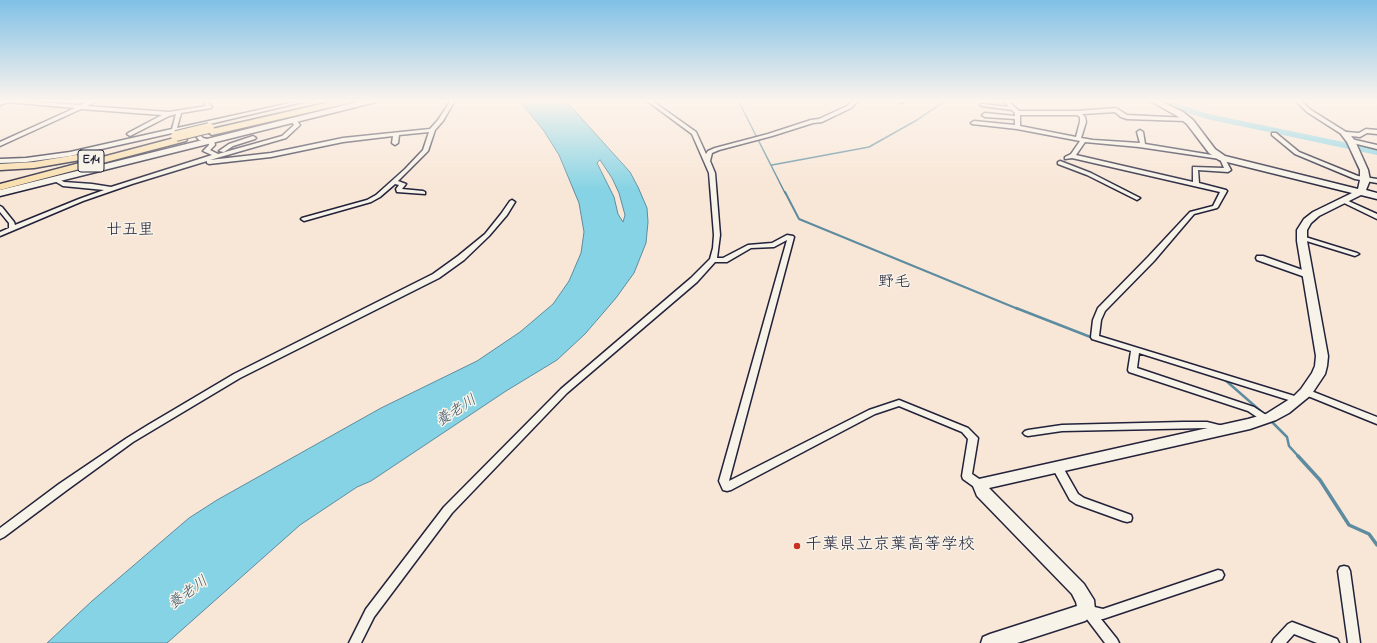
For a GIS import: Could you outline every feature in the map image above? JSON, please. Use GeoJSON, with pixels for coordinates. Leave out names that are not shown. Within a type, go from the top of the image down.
{"type":"FeatureCollection","features":[{"type":"Feature","properties":{"kind":"highway","name":"E14"},"geometry":{"type":"LineString","coordinates":[[0,178],[177,135],[211,130]]}},
{"type":"Feature","properties":{"kind":"highway","name":"E14"},"geometry":{"type":"LineString","coordinates":[[0,183],[177,135]]}},
{"type":"Feature","properties":{"kind":"highway"},"geometry":{"type":"LineString","coordinates":[[0,186],[177,135]]}},
{"type":"Feature","properties":{"kind":"highway"},"geometry":{"type":"LineString","coordinates":[[0,167],[34,165],[91,156]]}},
{"type":"Feature","properties":{"kind":"street"},"geometry":{"type":"LineString","coordinates":[[0,144],[30,130]]}},
{"type":"Feature","properties":{"kind":"street"},"geometry":{"type":"LineString","coordinates":[[130,134],[138,130]]}},
{"type":"Feature","properties":{"kind":"street"},"geometry":{"type":"LineString","coordinates":[[177,130],[177,135]]}},
{"type":"Feature","properties":{"kind":"street"},"geometry":{"type":"LineString","coordinates":[[0,161],[16,161],[50,157],[177,135],[185,130]]}},
{"type":"Feature","properties":{"kind":"street"},"geometry":{"type":"LineString","coordinates":[[193,130],[201,139],[213,143],[206,151],[215,156]]}},
{"type":"Feature","properties":{"kind":"street"},"geometry":{"type":"LineString","coordinates":[[0,193],[247,130]]}},
{"type":"Feature","properties":{"kind":"street"},"geometry":{"type":"LineString","coordinates":[[0,234],[111,189],[215,156],[284,137],[292,130]]}},
{"type":"Feature","properties":{"kind":"street"},"geometry":{"type":"LineString","coordinates":[[197,162],[271,155],[375,135],[396,135],[432,130],[426,150],[395,182],[378,196],[369,201],[304,219]]}},
{"type":"Feature","properties":{"kind":"street"},"geometry":{"type":"LineString","coordinates":[[690,130],[694,133],[712,173],[717,235],[716,248],[722,261]]}},
{"type":"Feature","properties":{"kind":"street"},"geometry":{"type":"LineString","coordinates":[[706,161],[710,152],[717,149],[785,130]]}},
{"type":"Feature","properties":{"kind":"street"},"geometry":{"type":"LineString","coordinates":[[1032,130],[1081,140],[1143,146],[1222,158],[1377,196]]}},
{"type":"Feature","properties":{"kind":"street"},"geometry":{"type":"LineString","coordinates":[[1082,130],[1081,140],[1071,156],[1060,163],[1084,172],[1137,198]]}},
{"type":"Feature","properties":{"kind":"street"},"geometry":{"type":"LineString","coordinates":[[1196,130],[1212,152],[1222,158],[1228,170],[1195,168],[1196,184]]}},
{"type":"Feature","properties":{"kind":"street"},"geometry":{"type":"LineString","coordinates":[[1343,130],[1361,134],[1366,131],[1374,132]]}},
{"type":"Feature","properties":{"kind":"street"},"geometry":{"type":"LineString","coordinates":[[980,486],[984,483],[1227,430],[1266,419],[1284,410],[1302,396],[1318,374],[1322,356],[1302,238],[1302,230],[1307,221],[1316,214],[1360,192],[1365,180],[1364,170],[1351,142],[1343,130]]}},
{"type":"Feature","properties":{"kind":"street"},"geometry":{"type":"LineString","coordinates":[[1140,132],[1143,146]]}},
{"type":"Feature","properties":{"kind":"street"},"geometry":{"type":"LineString","coordinates":[[1274,134],[1296,153],[1357,178],[1377,181]]}},
{"type":"Feature","properties":{"kind":"street"},"geometry":{"type":"LineString","coordinates":[[1361,134],[1363,142]]}},
{"type":"Feature","properties":{"kind":"street"},"geometry":{"type":"LineString","coordinates":[[395,143],[396,135]]}},
{"type":"Feature","properties":{"kind":"street"},"geometry":{"type":"LineString","coordinates":[[215,156],[231,145],[253,138]]}},
{"type":"Feature","properties":{"kind":"street"},"geometry":{"type":"LineString","coordinates":[[1351,142],[1377,146]]}},
{"type":"Feature","properties":{"kind":"street"},"geometry":{"type":"LineString","coordinates":[[252,157],[257,145]]}},
{"type":"Feature","properties":{"kind":"street"},"geometry":{"type":"LineString","coordinates":[[1071,156],[1098,164],[1224,191],[1215,207],[1192,213],[1151,259],[1101,310],[1097,320],[1095,337],[1135,350],[1302,396],[1377,421]]}},
{"type":"Feature","properties":{"kind":"street"},"geometry":{"type":"LineString","coordinates":[[55,178],[63,184],[111,189]]}},
{"type":"Feature","properties":{"kind":"street"},"geometry":{"type":"LineString","coordinates":[[395,182],[403,184],[399,191],[423,193]]}},
{"type":"Feature","properties":{"kind":"street"},"geometry":{"type":"LineString","coordinates":[[1344,201],[1377,217]]}},
{"type":"Feature","properties":{"kind":"street"},"geometry":{"type":"LineString","coordinates":[[0,534],[130,440],[237,376],[340,320],[428,280],[449,266],[487,235],[504,215],[512,202]]}},
{"type":"Feature","properties":{"kind":"street"},"geometry":{"type":"LineString","coordinates":[[0,208],[12,223],[12,229]]}},
{"type":"Feature","properties":{"kind":"street"},"geometry":{"type":"LineString","coordinates":[[355,643],[370,613],[448,510],[564,391],[694,280],[722,261],[750,246],[774,245],[787,237],[791,237],[724,481],[727,486],[872,412],[899,403],[906,405],[965,430],[973,438],[967,476],[980,486],[983,492],[1078,590],[1085,600],[1086,610],[1113,643]]}},
{"type":"Feature","properties":{"kind":"street"},"geometry":{"type":"LineString","coordinates":[[1302,238],[1355,254]]}},
{"type":"Feature","properties":{"kind":"street"},"geometry":{"type":"LineString","coordinates":[[1260,258],[1308,274]]}},
{"type":"Feature","properties":{"kind":"street"},"geometry":{"type":"LineString","coordinates":[[700,281],[722,261]]}},
{"type":"Feature","properties":{"kind":"street"},"geometry":{"type":"LineString","coordinates":[[1135,350],[1132,370],[1251,409],[1266,419]]}},
{"type":"Feature","properties":{"kind":"street"},"geometry":{"type":"LineString","coordinates":[[1028,432],[1062,428],[1183,425],[1207,425],[1227,430]]}},
{"type":"Feature","properties":{"kind":"street"},"geometry":{"type":"LineString","coordinates":[[1057,467],[1074,497],[1080,501],[1127,518]]}},
{"type":"Feature","properties":{"kind":"street"},"geometry":{"type":"LineString","coordinates":[[1344,571],[1354,643]]}},
{"type":"Feature","properties":{"kind":"street"},"geometry":{"type":"LineString","coordinates":[[990,643],[1079,615],[1086,610],[1103,614],[1218,575]]}},
{"type":"Feature","properties":{"kind":"street"},"geometry":{"type":"LineString","coordinates":[[1278,643],[1292,628],[1333,643]]}},
{"type":"Feature","properties":{"kind":"water","name":"養老川"},"geometry":{"type":"Polygon","coordinates":[[[543,130],[592,130],[630,172],[647,208],[648,222],[646,243],[634,273],[616,298],[585,334],[557,360],[506,391],[371,481],[357,487],[300,525],[167,643],[47,643],[92,601],[189,518],[217,500],[381,408],[477,361],[520,332],[553,304],[569,281],[581,253],[584,232],[579,203],[559,155],[543,130]],[[600,160],[597,163],[614,197],[618,214],[623,222],[625,215],[619,193],[612,178],[600,160]]]}},
{"type":"Feature","properties":{"kind":"waterway"},"geometry":{"type":"LineString","coordinates":[[753,130],[785,193]]}},
{"type":"Feature","properties":{"kind":"waterway"},"geometry":{"type":"LineString","coordinates":[[772,165],[869,147],[899,130]]}},
{"type":"Feature","properties":{"kind":"waterway"},"geometry":{"type":"LineString","coordinates":[[1273,130],[1377,152]]}},
{"type":"Feature","properties":{"kind":"waterway"},"geometry":{"type":"LineString","coordinates":[[785,192],[799,219],[1018,309]]}},
{"type":"Feature","properties":{"kind":"waterway"},"geometry":{"type":"LineString","coordinates":[[1016,308],[1093,338]]}},
{"type":"Feature","properties":{"kind":"waterway"},"geometry":{"type":"LineString","coordinates":[[1224,379],[1264,414]]}},
{"type":"Feature","properties":{"kind":"waterway"},"geometry":{"type":"LineString","coordinates":[[1270,420],[1287,437],[1289,446],[1299,457]]}},
{"type":"Feature","properties":{"kind":"waterway"},"geometry":{"type":"LineString","coordinates":[[1298,456],[1320,480],[1349,525],[1369,534],[1377,545]]}},
{"type":"Feature","properties":{"kind":"place","name":"千葉県立京葉高等学校"},"geometry":{"type":"Point","coordinates":[797,546]}},
{"type":"Feature","properties":{"kind":"district","name":"廿五里"},"geometry":{"type":"Point","coordinates":[130,231]}},
{"type":"Feature","properties":{"kind":"district","name":"野毛"},"geometry":{"type":"Point","coordinates":[894,283]}}]}
